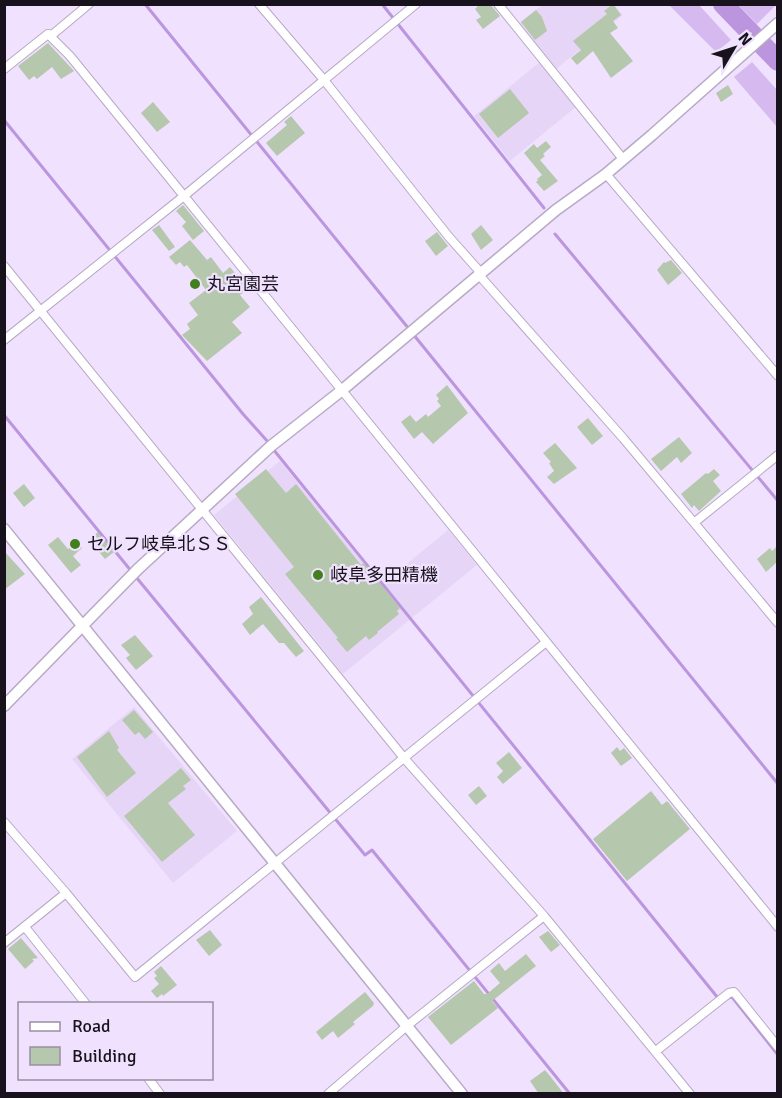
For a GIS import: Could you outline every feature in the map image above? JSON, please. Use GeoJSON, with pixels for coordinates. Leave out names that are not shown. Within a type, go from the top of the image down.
{"type":"FeatureCollection","features":[{"type":"Feature","properties":{"kind":"street"},"geometry":{"type":"LineString","coordinates":[[4,69],[48,34],[52,35],[88,4]]}},
{"type":"Feature","properties":{"kind":"street"},"geometry":{"type":"LineString","coordinates":[[259,4],[324,80],[480,274],[695,522],[777,622]]}},
{"type":"Feature","properties":{"kind":"street"},"geometry":{"type":"LineString","coordinates":[[4,340],[184,196],[416,4]]}},
{"type":"Feature","properties":{"kind":"street"},"geometry":{"type":"LineString","coordinates":[[498,4],[623,159]]}},
{"type":"Feature","properties":{"kind":"street"},"geometry":{"type":"LineString","coordinates":[[4,706],[138,569],[271,446],[341,391],[556,210],[606,174],[777,23]]}},
{"type":"Feature","properties":{"kind":"street"},"geometry":{"type":"LineString","coordinates":[[48,34],[69,56],[341,391],[440,509],[545,643],[777,927]]}},
{"type":"Feature","properties":{"kind":"street"},"geometry":{"type":"LineString","coordinates":[[606,174],[777,376]]}},
{"type":"Feature","properties":{"kind":"street"},"geometry":{"type":"LineString","coordinates":[[4,266],[404,758],[544,916],[690,1094]]}},
{"type":"Feature","properties":{"kind":"street"},"geometry":{"type":"LineString","coordinates":[[695,522],[777,455]]}},
{"type":"Feature","properties":{"kind":"street"},"geometry":{"type":"LineString","coordinates":[[4,529],[462,1094]]}},
{"type":"Feature","properties":{"kind":"street"},"geometry":{"type":"LineString","coordinates":[[4,822],[135,977],[545,643]]}},
{"type":"Feature","properties":{"kind":"street"},"geometry":{"type":"LineString","coordinates":[[4,943],[66,893]]}},
{"type":"Feature","properties":{"kind":"street"},"geometry":{"type":"LineString","coordinates":[[328,1094],[408,1025],[544,916]]}},
{"type":"Feature","properties":{"kind":"street"},"geometry":{"type":"LineString","coordinates":[[25,927],[84,1002]]}},
{"type":"Feature","properties":{"kind":"street"},"geometry":{"type":"LineString","coordinates":[[656,1051],[729,993],[734,993],[777,1047]]}},
{"type":"Feature","properties":{"kind":"street"},"geometry":{"type":"LineString","coordinates":[[150,1080],[160,1094]]}},
{"type":"Feature","properties":{"kind":"shaded area"},"geometry":{"type":"Polygon","coordinates":[[[738,4],[777,4],[757,24],[738,5],[738,4]]]}},
{"type":"Feature","properties":{"kind":"shaded area"},"geometry":{"type":"Polygon","coordinates":[[[542,5],[614,5],[623,15],[556,69],[519,23],[542,5]]]}},
{"type":"Feature","properties":{"kind":"shaded area"},"geometry":{"type":"Polygon","coordinates":[[[669,5],[699,5],[731,40],[716,52],[669,5]]]}},
{"type":"Feature","properties":{"kind":"shaded area"},"geometry":{"type":"Polygon","coordinates":[[[541,61],[577,106],[510,161],[474,116],[541,61]]]}},
{"type":"Feature","properties":{"kind":"shaded area"},"geometry":{"type":"Polygon","coordinates":[[[752,62],[777,90],[777,127],[734,77],[752,62]]]}},
{"type":"Feature","properties":{"kind":"shaded area","name":"岐阜多田精機"},"geometry":{"type":"Polygon","coordinates":[[[280,461],[381,585],[448,530],[477,565],[343,674],[214,515],[280,461]]]}},
{"type":"Feature","properties":{"kind":"shaded area"},"geometry":{"type":"Polygon","coordinates":[[[134,707],[237,831],[173,883],[72,759],[134,707]]]}},
{"type":"Feature","properties":{"kind":"building"},"geometry":{"type":"Polygon","coordinates":[[[480,4],[490,4],[500,16],[483,29],[476,20],[481,17],[475,9],[480,4]]]}},
{"type":"Feature","properties":{"kind":"building"},"geometry":{"type":"Polygon","coordinates":[[[613,4],[621,15],[613,21],[618,28],[610,33],[633,61],[611,78],[593,51],[577,65],[571,58],[581,50],[573,41],[607,14],[604,11],[613,4]]]}},
{"type":"Feature","properties":{"kind":"building"},"geometry":{"type":"Polygon","coordinates":[[[536,10],[542,17],[547,31],[535,40],[521,22],[536,10]]]}},
{"type":"Feature","properties":{"kind":"building"},"geometry":{"type":"Polygon","coordinates":[[[48,43],[74,71],[61,79],[52,67],[37,79],[34,76],[29,80],[18,66],[48,43]]]}},
{"type":"Feature","properties":{"kind":"building"},"geometry":{"type":"Polygon","coordinates":[[[728,85],[733,94],[721,102],[716,93],[728,85]]]}},
{"type":"Feature","properties":{"kind":"building"},"geometry":{"type":"Polygon","coordinates":[[[510,89],[529,113],[498,138],[479,114],[510,89]]]}},
{"type":"Feature","properties":{"kind":"building"},"geometry":{"type":"Polygon","coordinates":[[[153,102],[170,122],[157,132],[141,113],[153,102]]]}},
{"type":"Feature","properties":{"kind":"building"},"geometry":{"type":"Polygon","coordinates":[[[291,116],[305,133],[277,156],[266,143],[287,125],[284,122],[291,116]]]}},
{"type":"Feature","properties":{"kind":"building"},"geometry":{"type":"Polygon","coordinates":[[[546,141],[551,147],[540,160],[558,181],[544,191],[536,182],[542,175],[524,153],[534,144],[537,148],[546,141]]]}},
{"type":"Feature","properties":{"kind":"building"},"geometry":{"type":"Polygon","coordinates":[[[183,205],[204,231],[193,240],[182,226],[186,222],[176,211],[183,205]]]}},
{"type":"Feature","properties":{"kind":"building"},"geometry":{"type":"Polygon","coordinates":[[[159,225],[175,247],[169,251],[152,230],[159,225]]]}},
{"type":"Feature","properties":{"kind":"building"},"geometry":{"type":"Polygon","coordinates":[[[481,225],[493,240],[481,250],[471,234],[481,225]]]}},
{"type":"Feature","properties":{"kind":"building"},"geometry":{"type":"Polygon","coordinates":[[[437,232],[448,246],[436,256],[425,241],[437,232]]]}},
{"type":"Feature","properties":{"kind":"building"},"geometry":{"type":"Polygon","coordinates":[[[190,240],[207,260],[211,257],[223,273],[230,267],[248,289],[240,295],[250,307],[232,322],[242,333],[207,361],[182,335],[190,329],[187,324],[198,315],[189,303],[206,290],[187,265],[184,267],[180,262],[176,265],[169,257],[190,240]]]}},
{"type":"Feature","properties":{"kind":"building"},"geometry":{"type":"Polygon","coordinates":[[[671,260],[682,273],[668,285],[657,270],[664,262],[671,260]]]}},
{"type":"Feature","properties":{"kind":"building"},"geometry":{"type":"Polygon","coordinates":[[[447,385],[468,413],[433,444],[422,432],[414,439],[401,422],[410,415],[416,422],[426,414],[428,417],[441,406],[436,395],[447,385]]]}},
{"type":"Feature","properties":{"kind":"building"},"geometry":{"type":"Polygon","coordinates":[[[588,418],[603,436],[592,445],[577,427],[588,418]]]}},
{"type":"Feature","properties":{"kind":"building"},"geometry":{"type":"Polygon","coordinates":[[[679,437],[692,453],[681,463],[677,457],[661,471],[651,459],[679,437]]]}},
{"type":"Feature","properties":{"kind":"building"},"geometry":{"type":"Polygon","coordinates":[[[555,443],[577,468],[554,484],[547,477],[554,471],[549,463],[551,462],[543,453],[555,443]]]}},
{"type":"Feature","properties":{"kind":"building"},"geometry":{"type":"Polygon","coordinates":[[[266,469],[286,493],[296,484],[361,565],[364,563],[400,608],[397,611],[399,614],[378,633],[369,640],[366,636],[347,652],[285,574],[294,567],[235,494],[266,469]]]}},
{"type":"Feature","properties":{"kind":"building"},"geometry":{"type":"Polygon","coordinates":[[[714,469],[720,475],[713,481],[721,491],[699,511],[694,505],[692,508],[681,494],[714,469]]]}},
{"type":"Feature","properties":{"kind":"building"},"geometry":{"type":"Polygon","coordinates":[[[24,484],[35,498],[24,507],[13,493],[24,484]]]}},
{"type":"Feature","properties":{"kind":"building"},"geometry":{"type":"Polygon","coordinates":[[[98,532],[114,552],[105,559],[89,540],[98,532]]]}},
{"type":"Feature","properties":{"kind":"building"},"geometry":{"type":"Polygon","coordinates":[[[58,537],[68,549],[77,542],[82,548],[73,556],[81,565],[71,573],[48,545],[58,537]]]}},
{"type":"Feature","properties":{"kind":"building"},"geometry":{"type":"Polygon","coordinates":[[[777,546],[777,562],[766,572],[757,559],[770,548],[772,551],[777,546]]]}},
{"type":"Feature","properties":{"kind":"building"},"geometry":{"type":"Polygon","coordinates":[[[4,551],[25,574],[4,590],[4,551]]]}},
{"type":"Feature","properties":{"kind":"building"},"geometry":{"type":"Polygon","coordinates":[[[261,597],[304,651],[296,657],[284,643],[279,643],[263,624],[250,635],[242,624],[253,614],[249,607],[261,597]]]}},
{"type":"Feature","properties":{"kind":"building"},"geometry":{"type":"Polygon","coordinates":[[[135,635],[153,656],[136,670],[126,658],[130,655],[121,645],[135,635]]]}},
{"type":"Feature","properties":{"kind":"building"},"geometry":{"type":"Polygon","coordinates":[[[134,710],[153,732],[145,739],[139,732],[135,735],[122,720],[134,710]]]}},
{"type":"Feature","properties":{"kind":"building"},"geometry":{"type":"Polygon","coordinates":[[[109,731],[119,748],[117,750],[136,773],[107,797],[77,757],[109,731]]]}},
{"type":"Feature","properties":{"kind":"building"},"geometry":{"type":"Polygon","coordinates":[[[617,747],[620,751],[624,748],[632,758],[621,766],[611,753],[617,747]]]}},
{"type":"Feature","properties":{"kind":"building"},"geometry":{"type":"Polygon","coordinates":[[[509,752],[522,768],[503,784],[497,777],[503,771],[496,763],[509,752]]]}},
{"type":"Feature","properties":{"kind":"building"},"geometry":{"type":"Polygon","coordinates":[[[181,768],[191,780],[183,786],[186,789],[168,803],[195,835],[162,862],[124,816],[181,768]]]}},
{"type":"Feature","properties":{"kind":"building"},"geometry":{"type":"Polygon","coordinates":[[[479,786],[487,796],[476,805],[468,795],[479,786]]]}},
{"type":"Feature","properties":{"kind":"building"},"geometry":{"type":"Polygon","coordinates":[[[651,791],[662,805],[667,801],[690,829],[627,881],[593,839],[651,791]]]}},
{"type":"Feature","properties":{"kind":"building"},"geometry":{"type":"Polygon","coordinates":[[[210,930],[222,945],[209,956],[196,940],[210,930]]]}},
{"type":"Feature","properties":{"kind":"building"},"geometry":{"type":"Polygon","coordinates":[[[548,931],[560,945],[551,952],[539,937],[548,931]]]}},
{"type":"Feature","properties":{"kind":"building"},"geometry":{"type":"Polygon","coordinates":[[[21,938],[38,958],[32,959],[34,961],[25,969],[8,949],[21,938]]]}},
{"type":"Feature","properties":{"kind":"building"},"geometry":{"type":"Polygon","coordinates":[[[526,954],[536,966],[492,1001],[498,1008],[451,1045],[428,1017],[474,981],[484,994],[487,994],[500,983],[490,971],[499,963],[505,971],[526,954]]]}},
{"type":"Feature","properties":{"kind":"building"},"geometry":{"type":"Polygon","coordinates":[[[161,966],[177,985],[157,998],[151,991],[159,984],[154,978],[157,976],[154,972],[161,966]]]}},
{"type":"Feature","properties":{"kind":"building"},"geometry":{"type":"Polygon","coordinates":[[[365,992],[374,1003],[373,1006],[338,1038],[333,1031],[322,1040],[316,1032],[365,992]]]}},
{"type":"Feature","properties":{"kind":"building"},"geometry":{"type":"Polygon","coordinates":[[[545,1070],[564,1094],[539,1094],[530,1081],[545,1070]]]}},
{"type":"Feature","properties":{"kind":"waterway"},"geometry":{"type":"LineString","coordinates":[[145,4],[409,329]]}},
{"type":"Feature","properties":{"kind":"waterway"},"geometry":{"type":"LineString","coordinates":[[382,4],[544,208]]}},
{"type":"Feature","properties":{"kind":"waterway"},"geometry":{"type":"LineString","coordinates":[[723,4],[778,61]]}},
{"type":"Feature","properties":{"kind":"waterway"},"geometry":{"type":"LineString","coordinates":[[4,120],[269,443]]}},
{"type":"Feature","properties":{"kind":"waterway"},"geometry":{"type":"LineString","coordinates":[[555,234],[778,501]]}},
{"type":"Feature","properties":{"kind":"waterway"},"geometry":{"type":"LineString","coordinates":[[413,334],[778,784]]}},
{"type":"Feature","properties":{"kind":"waterway"},"geometry":{"type":"LineString","coordinates":[[4,415],[132,572]]}},
{"type":"Feature","properties":{"kind":"waterway"},"geometry":{"type":"LineString","coordinates":[[273,449],[718,998]]}},
{"type":"Feature","properties":{"kind":"waterway"},"geometry":{"type":"LineString","coordinates":[[136,577],[365,855],[372,850],[570,1094]]}},
{"type":"Feature","properties":{"kind":"waterway"},"geometry":{"type":"LineString","coordinates":[[728,998],[732,997],[778,1055]]}},
{"type":"Feature","properties":{"kind":"place","name":"丸宮園芸"},"geometry":{"type":"Point","coordinates":[195,284]}},
{"type":"Feature","properties":{"kind":"place","name":"セルフ岐阜北ＳＳ"},"geometry":{"type":"Point","coordinates":[75,544]}},
{"type":"Feature","properties":{"kind":"place","name":"岐阜多田精機"},"geometry":{"type":"Point","coordinates":[318,575]}}]}
